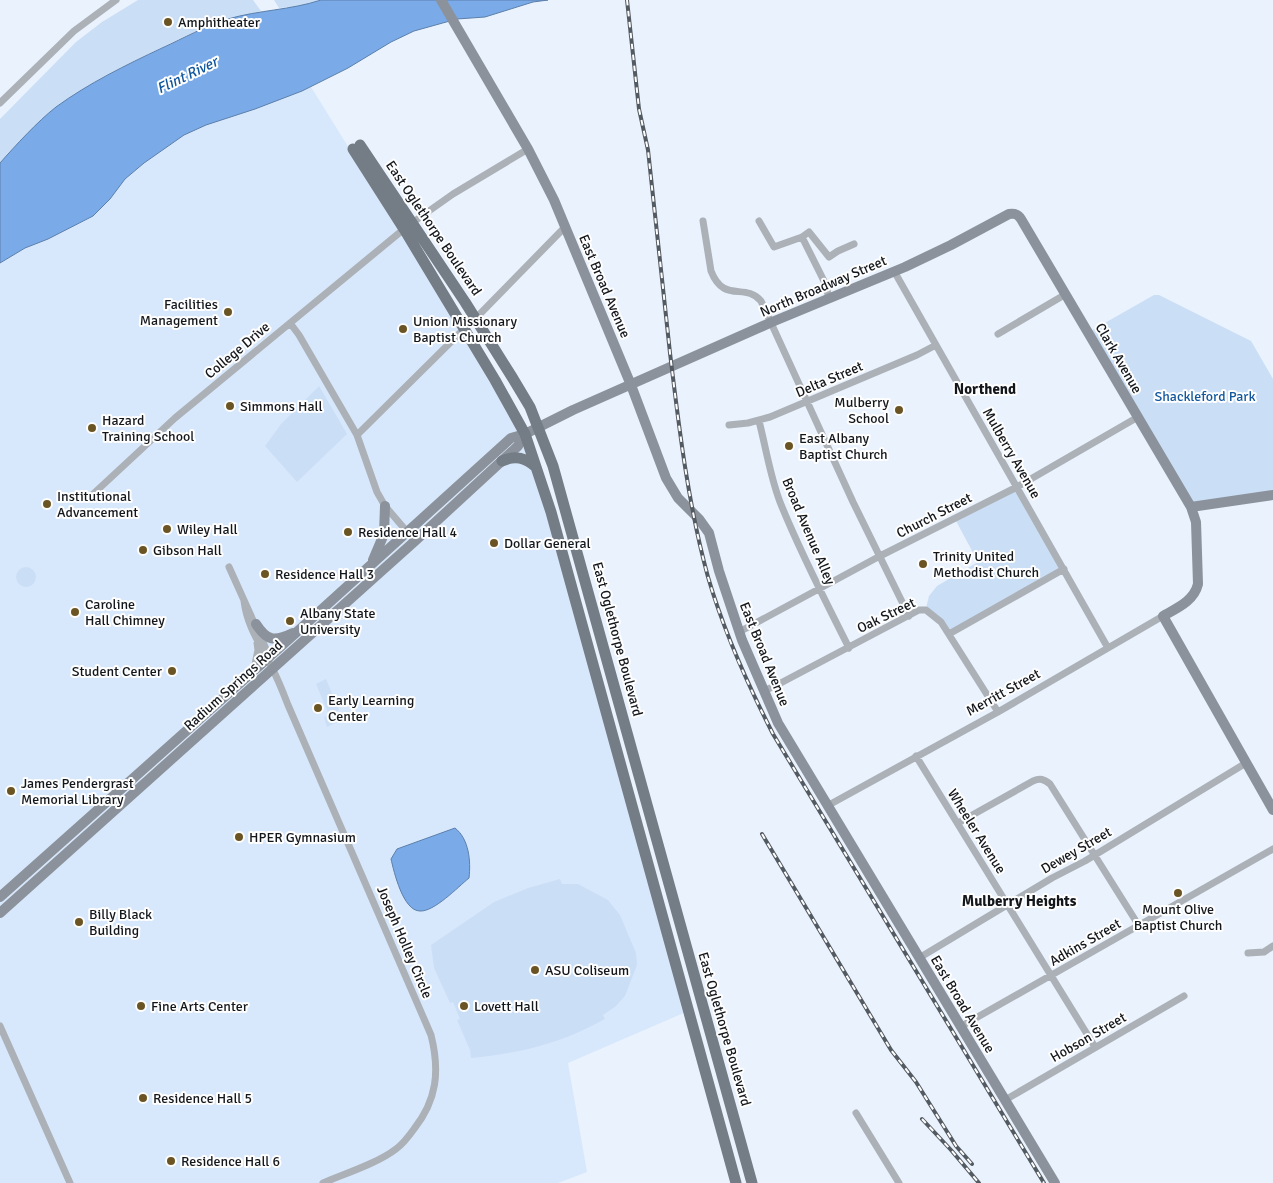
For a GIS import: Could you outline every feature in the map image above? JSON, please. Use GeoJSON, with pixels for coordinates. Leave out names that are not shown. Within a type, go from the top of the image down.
{"type":"FeatureCollection","features":[{"type":"Feature","properties":{"kind":"main road","name":"East Broad Avenue"},"geometry":{"type":"LineString","coordinates":[[441,0],[506,110],[554,200],[671,487],[678,498],[710,533],[719,571],[739,632],[778,723],[1055,1183]]}},
{"type":"Feature","properties":{"kind":"main road","name":"East Oglethorpe Boulevard"},"geometry":{"type":"LineString","coordinates":[[356,147],[408,226],[476,318],[523,395],[538,427],[562,492],[752,1183]]}},
{"type":"Feature","properties":{"kind":"main road","name":"North Broadway Street"},"geometry":{"type":"LineString","coordinates":[[538,427],[772,322],[894,271],[951,245],[1009,214],[1019,215],[1021,219]]}},
{"type":"Feature","properties":{"kind":"main road","name":"Clark Avenue"},"geometry":{"type":"LineString","coordinates":[[1021,219],[1191,507],[1196,522],[1198,584],[1196,592],[1191,598]]}},
{"type":"Feature","properties":{"kind":"main road","name":"East Oglethorpe Boulevard"},"geometry":{"type":"LineString","coordinates":[[408,226],[422,259],[495,380],[525,434],[549,504],[736,1183]]}},
{"type":"Feature","properties":{"kind":"main road"},"geometry":{"type":"LineString","coordinates":[[422,259],[464,314],[476,318]]}},
{"type":"Feature","properties":{"kind":"main road","name":"Radium Springs Road"},"geometry":{"type":"LineString","coordinates":[[0,913],[146,782],[270,661],[298,630],[406,532],[511,438],[525,434],[538,427]]}},
{"type":"Feature","properties":{"kind":"main road","name":"Radium Springs Road"},"geometry":{"type":"LineString","coordinates":[[0,897],[253,672],[270,661],[415,541],[518,446],[525,434]]}},
{"type":"Feature","properties":{"kind":"main road"},"geometry":{"type":"LineString","coordinates":[[502,461],[510,458],[521,458],[527,460],[537,469]]}},
{"type":"Feature","properties":{"kind":"main road"},"geometry":{"type":"LineString","coordinates":[[1191,507],[1273,495]]}},
{"type":"Feature","properties":{"kind":"main road"},"geometry":{"type":"LineString","coordinates":[[371,564],[384,534],[384,506]]}},
{"type":"Feature","properties":{"kind":"main road","name":"Merritt Street"},"geometry":{"type":"LineString","coordinates":[[1163,616],[1191,598]]}},
{"type":"Feature","properties":{"kind":"main road"},"geometry":{"type":"LineString","coordinates":[[1163,616],[1273,810]]}},
{"type":"Feature","properties":{"kind":"main road"},"geometry":{"type":"LineString","coordinates":[[256,624],[264,635],[270,638],[286,636],[298,630]]}},
{"type":"Feature","properties":{"kind":"street"},"geometry":{"type":"LineString","coordinates":[[0,104],[74,31],[116,0]]}},
{"type":"Feature","properties":{"kind":"street","name":"College Drive"},"geometry":{"type":"LineString","coordinates":[[91,496],[175,418],[408,226],[453,194],[528,149]]}},
{"type":"Feature","properties":{"kind":"street"},"geometry":{"type":"LineString","coordinates":[[703,221],[714,279],[724,289],[753,293],[761,301],[909,616]]}},
{"type":"Feature","properties":{"kind":"street"},"geometry":{"type":"LineString","coordinates":[[758,221],[774,247],[802,237],[810,232],[829,257],[854,244]]}},
{"type":"Feature","properties":{"kind":"street"},"geometry":{"type":"LineString","coordinates":[[476,318],[565,227]]}},
{"type":"Feature","properties":{"kind":"street"},"geometry":{"type":"LineString","coordinates":[[802,237],[825,283],[830,298]]}},
{"type":"Feature","properties":{"kind":"street","name":"Mulberry Avenue"},"geometry":{"type":"LineString","coordinates":[[894,271],[1108,648]]}},
{"type":"Feature","properties":{"kind":"street"},"geometry":{"type":"LineString","coordinates":[[998,334],[1066,294]]}},
{"type":"Feature","properties":{"kind":"street"},"geometry":{"type":"LineString","coordinates":[[290,323],[299,334],[357,435],[377,492],[384,506],[415,541]]}},
{"type":"Feature","properties":{"kind":"street"},"geometry":{"type":"LineString","coordinates":[[357,435],[464,329]]}},
{"type":"Feature","properties":{"kind":"street","name":"Delta Street"},"geometry":{"type":"LineString","coordinates":[[729,425],[759,420],[807,402],[936,345]]}},
{"type":"Feature","properties":{"kind":"street","name":"Church Street"},"geometry":{"type":"LineString","coordinates":[[739,632],[880,556],[1017,487],[1138,417]]}},
{"type":"Feature","properties":{"kind":"street","name":"Broad Avenue Alley"},"geometry":{"type":"LineString","coordinates":[[759,420],[780,500],[794,535],[849,648]]}},
{"type":"Feature","properties":{"kind":"street"},"geometry":{"type":"LineString","coordinates":[[230,567],[256,624],[270,661]]}},
{"type":"Feature","properties":{"kind":"street"},"geometry":{"type":"LineString","coordinates":[[998,712],[949,634],[1064,569]]}},
{"type":"Feature","properties":{"kind":"street"},"geometry":{"type":"LineString","coordinates":[[244,601],[246,618],[255,638],[270,661]]}},
{"type":"Feature","properties":{"kind":"street","name":"Oak Street"},"geometry":{"type":"LineString","coordinates":[[763,691],[776,686],[919,610],[926,610],[941,622],[949,634]]}},
{"type":"Feature","properties":{"kind":"street","name":"Merritt Street"},"geometry":{"type":"LineString","coordinates":[[828,806],[998,712],[1163,616]]}},
{"type":"Feature","properties":{"kind":"street"},"geometry":{"type":"LineString","coordinates":[[253,672],[258,650],[255,638]]}},
{"type":"Feature","properties":{"kind":"street","name":"Joseph Holley Circle"},"geometry":{"type":"LineString","coordinates":[[270,661],[431,1035],[436,1053],[436,1075],[432,1100],[421,1120],[408,1137],[396,1149],[370,1163],[323,1183]]}},
{"type":"Feature","properties":{"kind":"street","name":"Wheeler Avenue"},"geometry":{"type":"LineString","coordinates":[[916,756],[1095,1047]]}},
{"type":"Feature","properties":{"kind":"street","name":"Dewey Street"},"geometry":{"type":"LineString","coordinates":[[919,958],[1052,878],[1095,855],[1246,763]]}},
{"type":"Feature","properties":{"kind":"street"},"geometry":{"type":"LineString","coordinates":[[958,823],[1033,781],[1039,779],[1046,781],[1050,784],[1139,926]]}},
{"type":"Feature","properties":{"kind":"street","name":"Adkins Street"},"geometry":{"type":"LineString","coordinates":[[960,1027],[1273,849]]}},
{"type":"Feature","properties":{"kind":"street"},"geometry":{"type":"LineString","coordinates":[[1248,953],[1264,952],[1273,946]]}},
{"type":"Feature","properties":{"kind":"street","name":"Hobson Street"},"geometry":{"type":"LineString","coordinates":[[1005,1100],[1184,996]]}},
{"type":"Feature","properties":{"kind":"street"},"geometry":{"type":"LineString","coordinates":[[1,1027],[70,1183]]}},
{"type":"Feature","properties":{"kind":"street"},"geometry":{"type":"LineString","coordinates":[[856,1113],[899,1183]]}},
{"type":"Feature","properties":{"kind":"shaded area","name":"Albany State University"},"geometry":{"type":"Polygon","coordinates":[[[311,87],[405,238],[510,413],[541,482],[686,1012],[568,1063],[587,1172],[558,1183],[0,1183],[0,263],[25,248],[48,239],[93,216],[110,199],[125,179],[184,135],[206,125],[255,109],[311,87]]]}},
{"type":"Feature","properties":{"kind":"green space"},"geometry":{"type":"Polygon","coordinates":[[[138,0],[253,0],[261,11],[206,26],[118,69],[75,94],[55,108],[0,163],[0,119],[76,42],[102,22],[138,0]]]}},
{"type":"Feature","properties":{"kind":"green space"},"geometry":{"type":"Polygon","coordinates":[[[274,0],[321,0],[303,6],[279,8],[274,0]]]}},
{"type":"Feature","properties":{"kind":"green space","name":"Shackleford Park"},"geometry":{"type":"Polygon","coordinates":[[[1154,295],[1159,295],[1251,341],[1273,379],[1273,494],[1192,506],[1089,332],[1154,295]]]}},
{"type":"Feature","properties":{"kind":"green space"},"geometry":{"type":"Polygon","coordinates":[[[319,386],[347,434],[297,482],[265,446],[281,424],[319,386]]]}},
{"type":"Feature","properties":{"kind":"green space"},"geometry":{"type":"Polygon","coordinates":[[[1017,488],[1063,569],[950,632],[926,608],[929,596],[937,586],[978,562],[955,519],[1017,488]]]}},
{"type":"Feature","properties":{"kind":"green space"},"geometry":{"type":"Polygon","coordinates":[[[22,567],[30,567],[36,573],[36,581],[30,587],[22,587],[16,581],[16,573],[22,567]]]}},
{"type":"Feature","properties":{"kind":"green space"},"geometry":{"type":"Polygon","coordinates":[[[326,679],[339,710],[336,712],[340,721],[327,727],[324,717],[329,715],[316,684],[326,679]]]}},
{"type":"Feature","properties":{"kind":"green space","name":"ASU Coliseum"},"geometry":{"type":"Polygon","coordinates":[[[560,879],[562,884],[578,884],[608,900],[620,915],[636,953],[637,965],[625,996],[615,1007],[603,1015],[605,1019],[572,1035],[524,1050],[471,1058],[470,1050],[457,1020],[460,1019],[453,1002],[450,1003],[434,968],[431,945],[494,902],[528,888],[560,879]]]}},
{"type":"Feature","properties":{"kind":"water","name":"Flint River"},"geometry":{"type":"Polygon","coordinates":[[[321,0],[548,0],[533,2],[485,17],[457,19],[414,31],[302,91],[206,125],[184,135],[125,179],[110,199],[93,216],[48,239],[25,248],[0,263],[0,163],[56,107],[108,75],[211,25],[240,16],[321,0]]]}},
{"type":"Feature","properties":{"kind":"water"},"geometry":{"type":"Polygon","coordinates":[[[455,828],[463,838],[468,851],[469,878],[432,908],[420,911],[414,909],[409,905],[400,890],[391,859],[397,849],[455,828]]]}},
{"type":"Feature","properties":{"kind":"railway"},"geometry":{"type":"LineString","coordinates":[[627,0],[639,109],[648,150],[670,353],[685,466],[701,549],[721,618],[745,676],[773,734],[1044,1183]]}},
{"type":"Feature","properties":{"kind":"railway"},"geometry":{"type":"LineString","coordinates":[[762,834],[891,1050],[916,1082],[956,1146],[972,1164]]}},
{"type":"Feature","properties":{"kind":"railway"},"geometry":{"type":"LineString","coordinates":[[922,1119],[979,1183]]}},
{"type":"Feature","properties":{"kind":"place","name":"Amphitheater"},"geometry":{"type":"Point","coordinates":[168,22]}},
{"type":"Feature","properties":{"kind":"place","name":"Facilities Management"},"geometry":{"type":"Point","coordinates":[228,312]}},
{"type":"Feature","properties":{"kind":"place","name":"Union Missionary Baptist Church"},"geometry":{"type":"Point","coordinates":[403,329]}},
{"type":"Feature","properties":{"kind":"place","name":"Simmons Hall"},"geometry":{"type":"Point","coordinates":[230,406]}},
{"type":"Feature","properties":{"kind":"place","name":"Mulberry School"},"geometry":{"type":"Point","coordinates":[899,410]}},
{"type":"Feature","properties":{"kind":"place","name":"Hazard Training School"},"geometry":{"type":"Point","coordinates":[92,428]}},
{"type":"Feature","properties":{"kind":"place","name":"East Albany Baptist Church"},"geometry":{"type":"Point","coordinates":[789,446]}},
{"type":"Feature","properties":{"kind":"place","name":"Institutional Advancement"},"geometry":{"type":"Point","coordinates":[47,504]}},
{"type":"Feature","properties":{"kind":"place","name":"Wiley Hall"},"geometry":{"type":"Point","coordinates":[167,529]}},
{"type":"Feature","properties":{"kind":"place","name":"Residence Hall 4"},"geometry":{"type":"Point","coordinates":[348,532]}},
{"type":"Feature","properties":{"kind":"place","name":"Dollar General"},"geometry":{"type":"Point","coordinates":[494,543]}},
{"type":"Feature","properties":{"kind":"place","name":"Gibson Hall"},"geometry":{"type":"Point","coordinates":[143,550]}},
{"type":"Feature","properties":{"kind":"place","name":"Trinity United Methodist Church"},"geometry":{"type":"Point","coordinates":[923,564]}},
{"type":"Feature","properties":{"kind":"place","name":"Residence Hall 3"},"geometry":{"type":"Point","coordinates":[265,574]}},
{"type":"Feature","properties":{"kind":"place","name":"Caroline Hall Chimney"},"geometry":{"type":"Point","coordinates":[75,612]}},
{"type":"Feature","properties":{"kind":"place","name":"Albany State University"},"geometry":{"type":"Point","coordinates":[290,621]}},
{"type":"Feature","properties":{"kind":"place","name":"Student Center"},"geometry":{"type":"Point","coordinates":[172,671]}},
{"type":"Feature","properties":{"kind":"place","name":"Early Learning Center"},"geometry":{"type":"Point","coordinates":[318,708]}},
{"type":"Feature","properties":{"kind":"place","name":"James Pendergrast Memorial Library"},"geometry":{"type":"Point","coordinates":[11,791]}},
{"type":"Feature","properties":{"kind":"place","name":"HPER Gymnasium"},"geometry":{"type":"Point","coordinates":[239,837]}},
{"type":"Feature","properties":{"kind":"place","name":"Mount Olive Baptist Church"},"geometry":{"type":"Point","coordinates":[1178,893]}},
{"type":"Feature","properties":{"kind":"place","name":"Billy Black Building"},"geometry":{"type":"Point","coordinates":[79,922]}},
{"type":"Feature","properties":{"kind":"place","name":"ASU Coliseum"},"geometry":{"type":"Point","coordinates":[535,970]}},
{"type":"Feature","properties":{"kind":"place","name":"Fine Arts Center"},"geometry":{"type":"Point","coordinates":[141,1006]}},
{"type":"Feature","properties":{"kind":"place","name":"Lovett Hall"},"geometry":{"type":"Point","coordinates":[464,1006]}},
{"type":"Feature","properties":{"kind":"place","name":"Residence Hall 5"},"geometry":{"type":"Point","coordinates":[143,1098]}},
{"type":"Feature","properties":{"kind":"place","name":"Residence Hall 6"},"geometry":{"type":"Point","coordinates":[171,1161]}},
{"type":"Feature","properties":{"kind":"district","name":"Northend"},"geometry":{"type":"Point","coordinates":[985,389]}},
{"type":"Feature","properties":{"kind":"district","name":"Mulberry Heights"},"geometry":{"type":"Point","coordinates":[1019,901]}}]}
